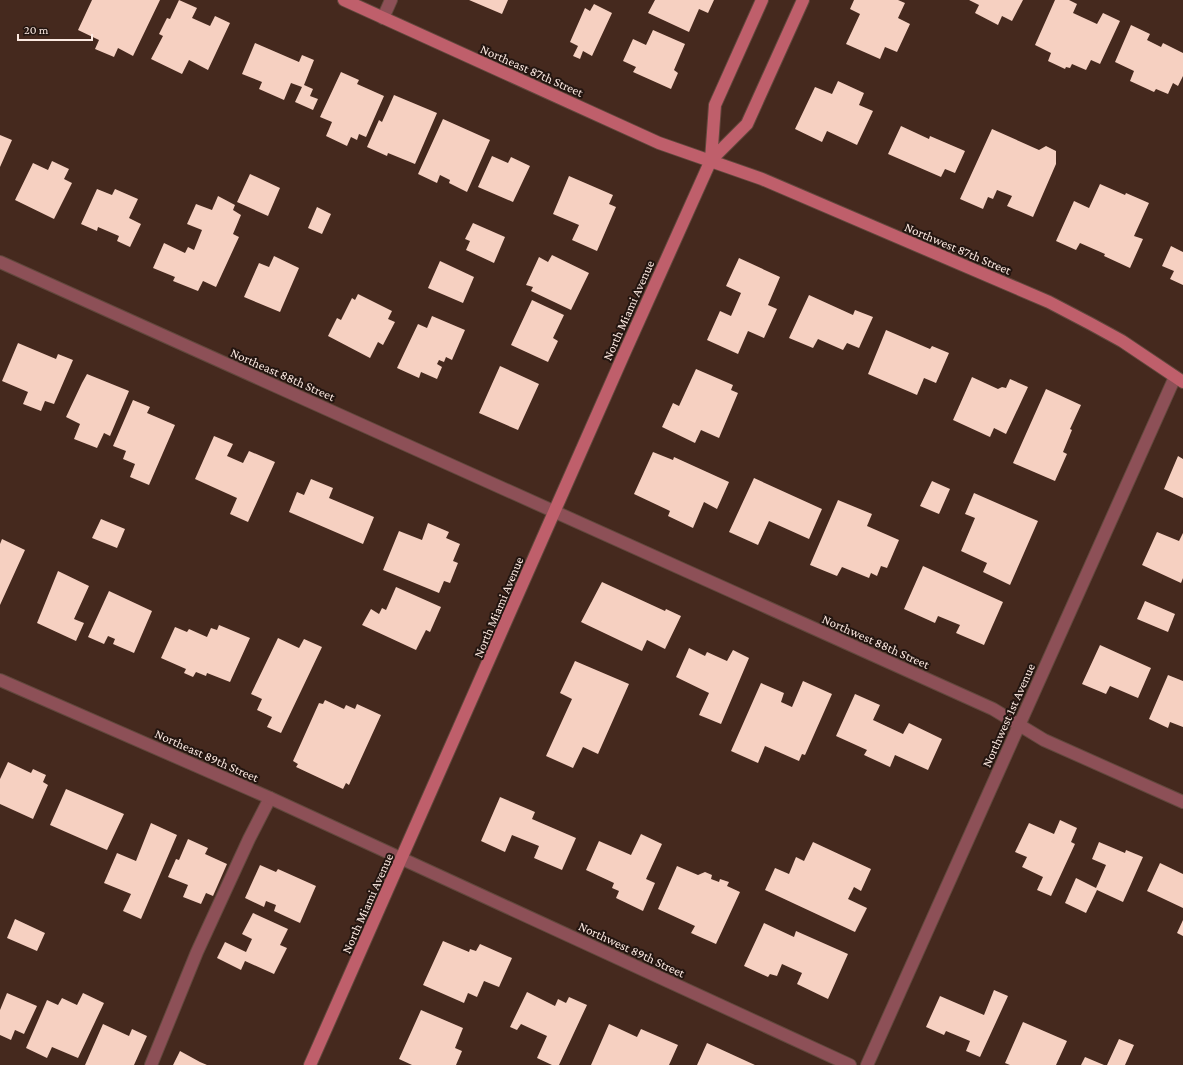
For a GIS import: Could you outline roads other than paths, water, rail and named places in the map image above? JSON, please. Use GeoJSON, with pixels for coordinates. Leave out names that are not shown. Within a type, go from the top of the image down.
{"type":"FeatureCollection","features":[{"type":"Feature","properties":{"kind":"main road","name":"Northeast 87th Street"},"geometry":{"type":"LineString","coordinates":[[344,0],[659,143],[711,160]]}},
{"type":"Feature","properties":{"kind":"main road","name":"North Miami Avenue"},"geometry":{"type":"LineString","coordinates":[[310,1065],[711,160],[715,105],[762,0]]}},
{"type":"Feature","properties":{"kind":"main road","name":"North Miami Avenue"},"geometry":{"type":"LineString","coordinates":[[711,160],[747,124],[803,0]]}},
{"type":"Feature","properties":{"kind":"main road","name":"Northwest 87th Street"},"geometry":{"type":"LineString","coordinates":[[711,160],[762,179],[1049,302],[1122,341],[1179,379]]}},
{"type":"Feature","properties":{"kind":"street"},"geometry":{"type":"LineString","coordinates":[[383,18],[391,0]]}},
{"type":"Feature","properties":{"kind":"street","name":"Northeast 88th Street"},"geometry":{"type":"LineString","coordinates":[[0,262],[554,512]]}},
{"type":"Feature","properties":{"kind":"street","name":"Northwest 1st Avenue"},"geometry":{"type":"LineString","coordinates":[[867,1065],[1019,725],[1179,379]]}},
{"type":"Feature","properties":{"kind":"street","name":"Northwest 88th Street"},"geometry":{"type":"LineString","coordinates":[[554,512],[993,709],[1044,740],[1183,802]]}},
{"type":"Feature","properties":{"kind":"street","name":"Northeast 89th Street"},"geometry":{"type":"LineString","coordinates":[[0,680],[270,798],[402,858]]}},
{"type":"Feature","properties":{"kind":"street"},"geometry":{"type":"LineString","coordinates":[[151,1065],[197,952],[249,839],[270,798]]}},
{"type":"Feature","properties":{"kind":"street","name":"Northwest 89th Street"},"geometry":{"type":"LineString","coordinates":[[402,858],[850,1065]]}}]}
